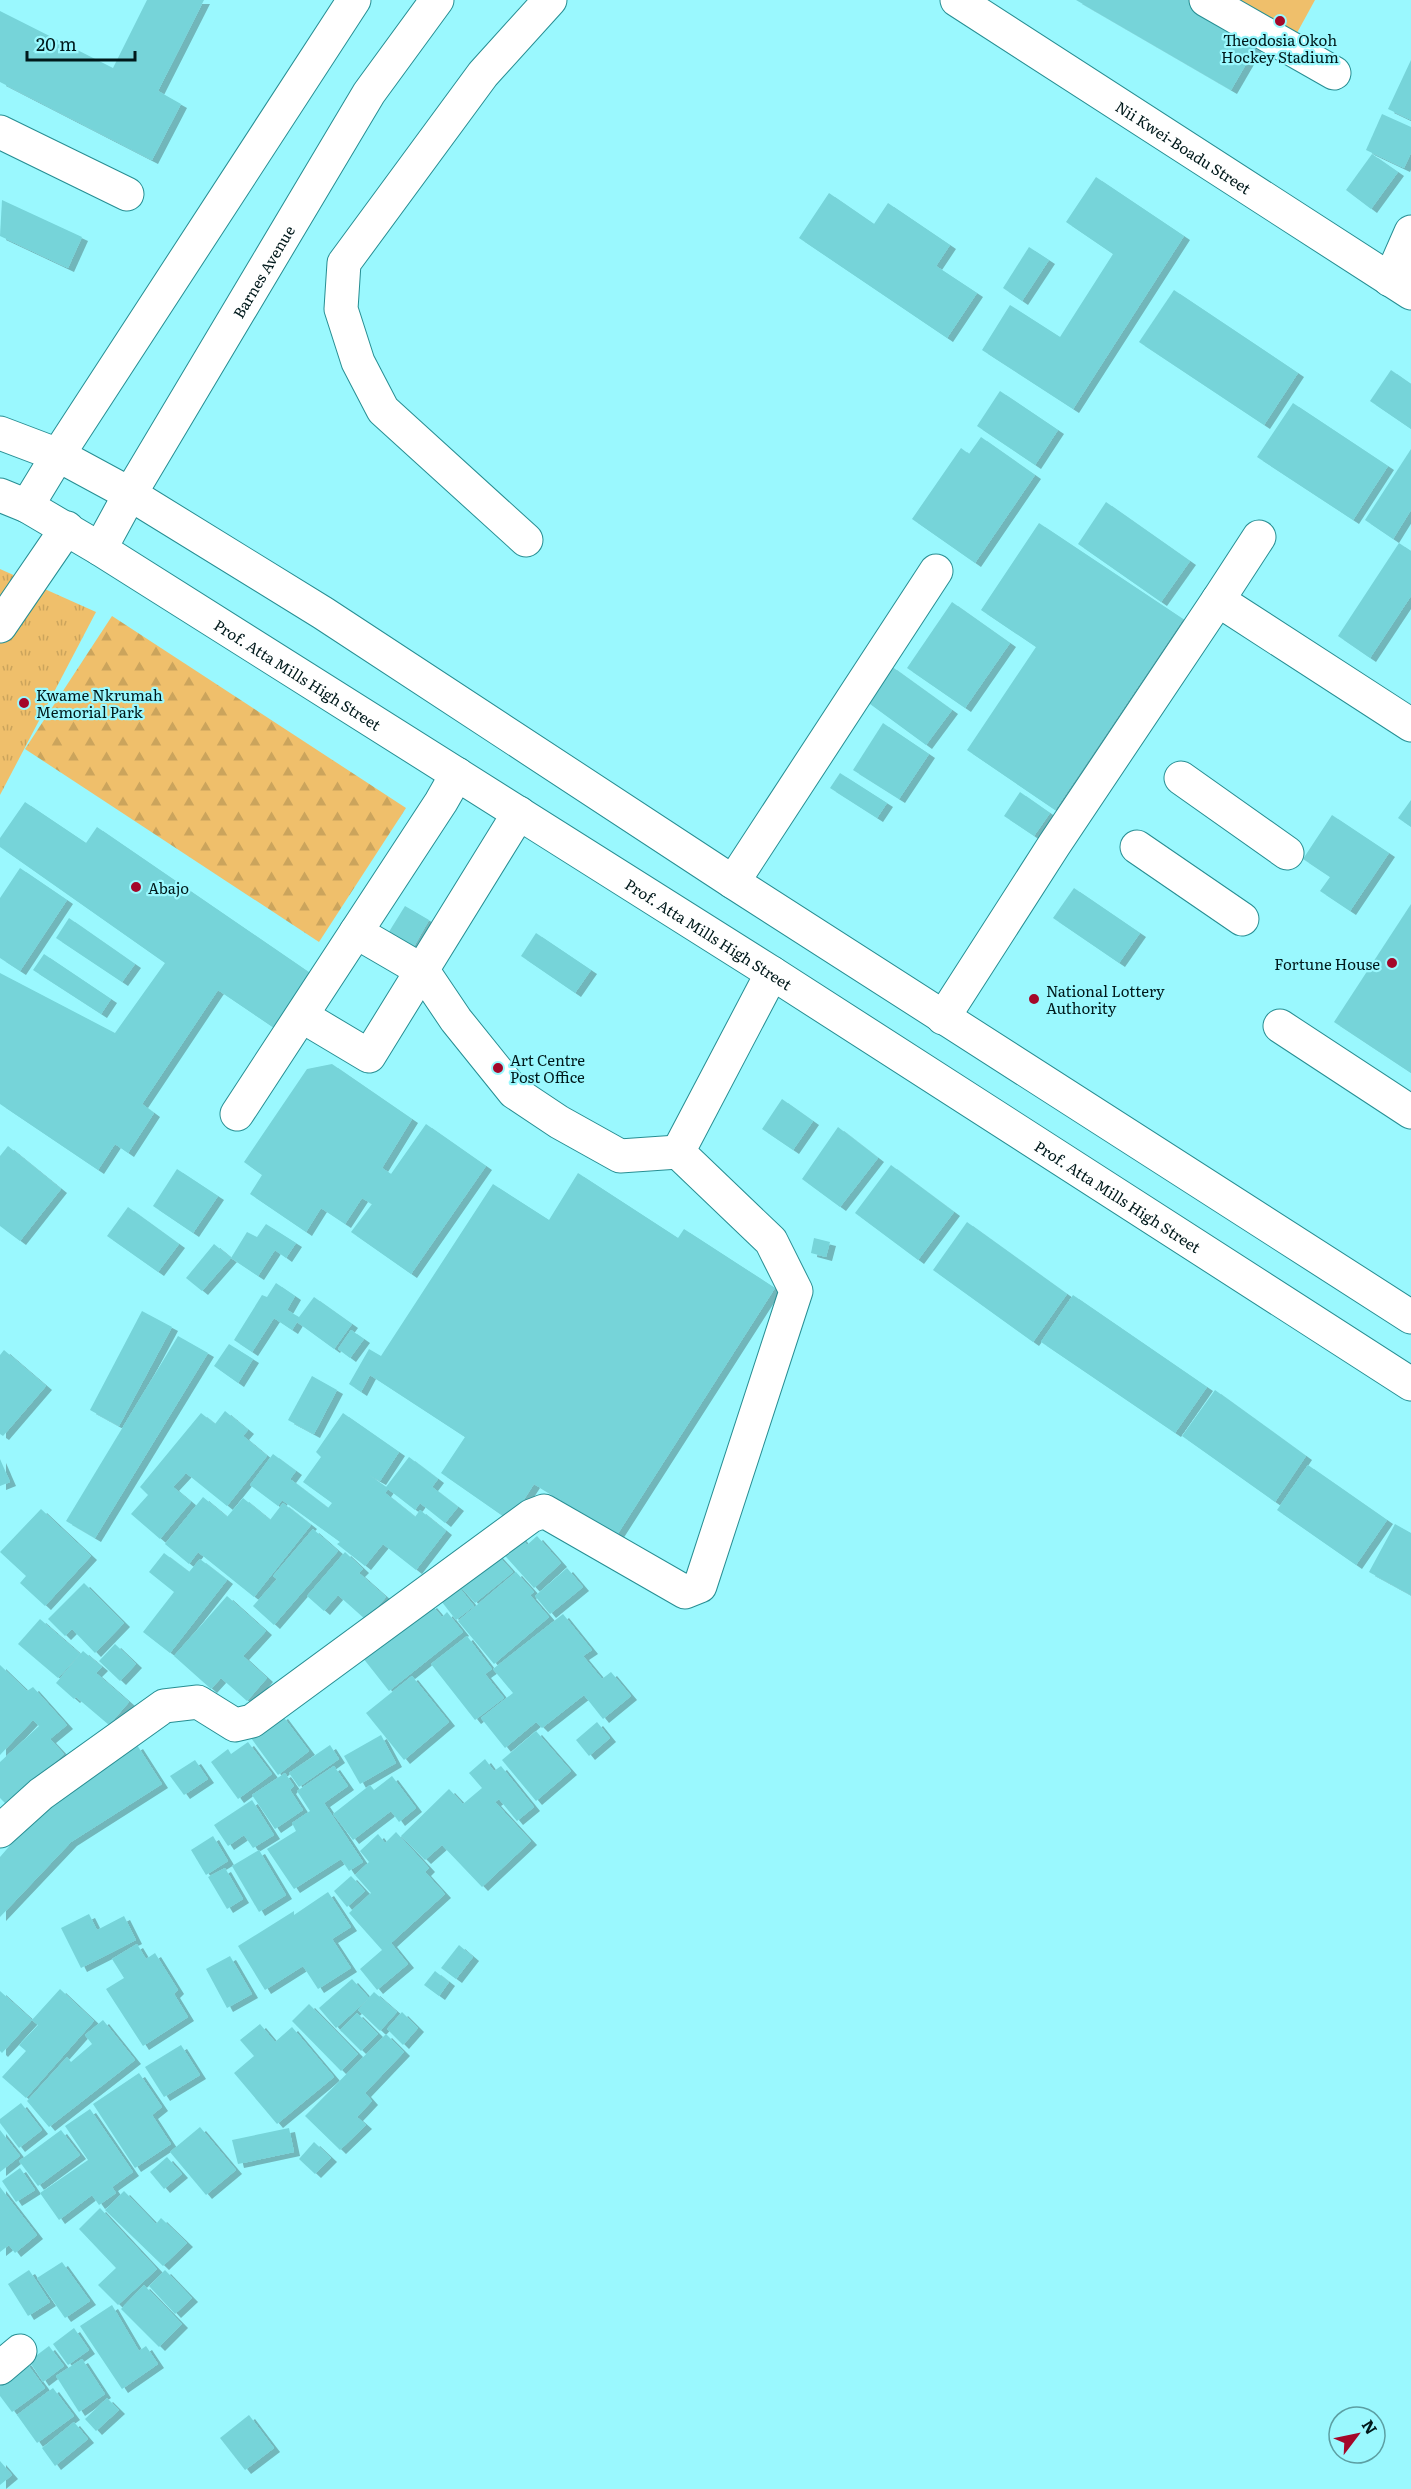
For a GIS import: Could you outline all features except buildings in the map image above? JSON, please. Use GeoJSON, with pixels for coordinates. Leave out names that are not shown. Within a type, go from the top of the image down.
{"type":"FeatureCollection","features":[{"type":"Feature","properties":{"kind":"main road"},"geometry":{"type":"LineString","coordinates":[[14,501],[58,455],[354,0]]}},
{"type":"Feature","properties":{"kind":"main road","name":"Barnes Avenue"},"geometry":{"type":"LineString","coordinates":[[100,549],[130,494],[369,93],[437,0]]}},
{"type":"Feature","properties":{"kind":"main road"},"geometry":{"type":"LineString","coordinates":[[526,540],[383,410],[358,362],[341,309],[344,263],[483,74],[550,0]]}},
{"type":"Feature","properties":{"kind":"main road","name":"Nii Kwei-Boadu Street"},"geometry":{"type":"LineString","coordinates":[[957,0],[1401,287]]}},
{"type":"Feature","properties":{"kind":"main road"},"geometry":{"type":"LineString","coordinates":[[1206,0],[1334,72]]}},
{"type":"Feature","properties":{"kind":"main road"},"geometry":{"type":"LineString","coordinates":[[0,132],[127,194]]}},
{"type":"Feature","properties":{"kind":"main road"},"geometry":{"type":"LineString","coordinates":[[1401,287],[1411,232]]}},
{"type":"Feature","properties":{"kind":"main road"},"geometry":{"type":"LineString","coordinates":[[0,433],[58,455],[130,494],[323,613],[943,1018],[1411,1317]]}},
{"type":"Feature","properties":{"kind":"main road","name":"Prof. Atta Mills High Street"},"geometry":{"type":"LineString","coordinates":[[14,501],[67,528],[519,813],[1411,1384]]}},
{"type":"Feature","properties":{"kind":"main road"},"geometry":{"type":"LineString","coordinates":[[0,626],[67,528]]}},
{"type":"Feature","properties":{"kind":"main road"},"geometry":{"type":"LineString","coordinates":[[943,1018],[1054,845],[1259,537]]}},
{"type":"Feature","properties":{"kind":"main road"},"geometry":{"type":"LineString","coordinates":[[733,882],[936,571]]}},
{"type":"Feature","properties":{"kind":"main road"},"geometry":{"type":"LineString","coordinates":[[1218,600],[1411,725]]}},
{"type":"Feature","properties":{"kind":"main road"},"geometry":{"type":"LineString","coordinates":[[237,1114],[457,774]]}},
{"type":"Feature","properties":{"kind":"main road"},"geometry":{"type":"LineString","coordinates":[[1181,778],[1287,853]]}},
{"type":"Feature","properties":{"kind":"main road"},"geometry":{"type":"LineString","coordinates":[[302,1016],[369,1056],[519,813]]}},
{"type":"Feature","properties":{"kind":"main road"},"geometry":{"type":"LineString","coordinates":[[1137,847],[1242,919]]}},
{"type":"Feature","properties":{"kind":"main road"},"geometry":{"type":"LineString","coordinates":[[0,1831],[41,1794],[164,1706],[198,1702],[236,1725],[252,1721],[531,1516],[544,1511],[685,1592],[700,1586],[795,1292],[771,1241],[678,1152],[620,1156],[559,1122],[514,1092],[456,1020],[423,971],[356,932]]}},
{"type":"Feature","properties":{"kind":"main road"},"geometry":{"type":"LineString","coordinates":[[678,1152],[772,973]]}},
{"type":"Feature","properties":{"kind":"main road"},"geometry":{"type":"LineString","coordinates":[[1280,1026],[1411,1113]]}},
{"type":"Feature","properties":{"kind":"green space","name":"Theodosia Okoh Hockey Stadium"},"geometry":{"type":"Polygon","coordinates":[[[1221,0],[1315,0],[1292,42],[1221,0]]]}},
{"type":"Feature","properties":{"kind":"green space","name":"Kwame Nkrumah Memorial Park"},"geometry":{"type":"Polygon","coordinates":[[[0,569],[96,612],[0,795],[0,569]]]}},
{"type":"Feature","properties":{"kind":"green space"},"geometry":{"type":"Polygon","coordinates":[[[112,616],[406,808],[319,942],[25,749],[112,616]]]}},
{"type":"Feature","properties":{"kind":"place","name":"Theodosia Okoh Hockey Stadium"},"geometry":{"type":"Point","coordinates":[1280,21]}},
{"type":"Feature","properties":{"kind":"place","name":"Kwame Nkrumah Memorial Park"},"geometry":{"type":"Point","coordinates":[24,703]}},
{"type":"Feature","properties":{"kind":"place","name":"Abajo"},"geometry":{"type":"Point","coordinates":[136,887]}},
{"type":"Feature","properties":{"kind":"place","name":"Fortune House"},"geometry":{"type":"Point","coordinates":[1392,963]}},
{"type":"Feature","properties":{"kind":"place","name":"National Lottery Authority"},"geometry":{"type":"Point","coordinates":[1034,999]}},
{"type":"Feature","properties":{"kind":"place","name":"Art Centre Post Office"},"geometry":{"type":"Point","coordinates":[498,1068]}}]}
